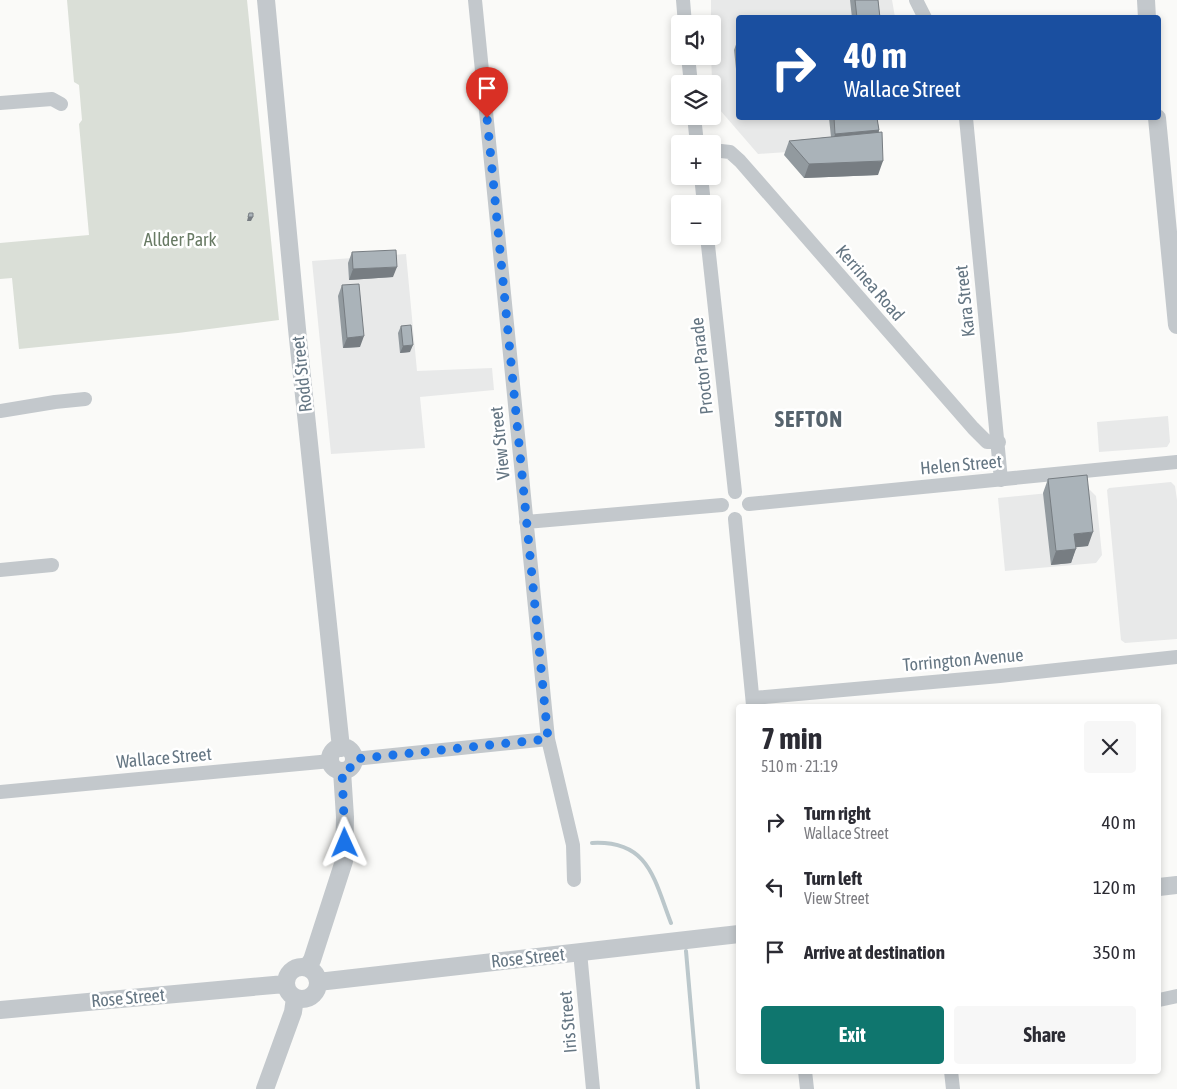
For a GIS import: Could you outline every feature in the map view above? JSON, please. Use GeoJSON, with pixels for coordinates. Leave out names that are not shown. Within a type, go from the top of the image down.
{"type":"FeatureCollection","features":[{"type":"Feature","properties":{"kind":"street","name":"Rodd Street"},"geometry":{"type":"LineString","coordinates":[[266,0],[297,329],[342,760],[345,818],[344,861],[312,960],[307,967]]}},
{"type":"Feature","properties":{"kind":"street","name":"View Street"},"geometry":{"type":"LineString","coordinates":[[475,0],[548,739],[573,845],[574,880]]}},
{"type":"Feature","properties":{"kind":"street"},"geometry":{"type":"LineString","coordinates":[[683,0],[684,15]]}},
{"type":"Feature","properties":{"kind":"street"},"geometry":{"type":"LineString","coordinates":[[916,0],[924,15]]}},
{"type":"Feature","properties":{"kind":"street"},"geometry":{"type":"LineString","coordinates":[[1146,0],[1147,15]]}},
{"type":"Feature","properties":{"kind":"street"},"geometry":{"type":"LineString","coordinates":[[0,103],[52,99],[61,104]]}},
{"type":"Feature","properties":{"kind":"street","name":"Kara Street"},"geometry":{"type":"LineString","coordinates":[[966,120],[1001,480]]}},
{"type":"Feature","properties":{"kind":"street"},"geometry":{"type":"LineString","coordinates":[[1157,120],[1177,325]]}},
{"type":"Feature","properties":{"kind":"street","name":"Kerrinea Road"},"geometry":{"type":"LineString","coordinates":[[721,151],[730,152],[740,161],[967,422],[987,442],[998,442]]}},
{"type":"Feature","properties":{"kind":"street","name":"Proctor Parade"},"geometry":{"type":"LineString","coordinates":[[708,245],[735,492]]}},
{"type":"Feature","properties":{"kind":"street"},"geometry":{"type":"LineString","coordinates":[[0,411],[85,399]]}},
{"type":"Feature","properties":{"kind":"street","name":"Helen Street"},"geometry":{"type":"LineString","coordinates":[[749,504],[1177,462]]}},
{"type":"Feature","properties":{"kind":"street"},"geometry":{"type":"LineString","coordinates":[[735,492],[743,495],[749,504],[746,514],[735,519],[726,516],[722,505],[727,495],[735,492]]}},
{"type":"Feature","properties":{"kind":"street"},"geometry":{"type":"LineString","coordinates":[[526,522],[722,505]]}},
{"type":"Feature","properties":{"kind":"street"},"geometry":{"type":"LineString","coordinates":[[735,519],[753,702]]}},
{"type":"Feature","properties":{"kind":"street"},"geometry":{"type":"LineString","coordinates":[[0,570],[52,565]]}},
{"type":"Feature","properties":{"kind":"street","name":"Torrington Avenue"},"geometry":{"type":"LineString","coordinates":[[753,702],[1177,657]]}},
{"type":"Feature","properties":{"kind":"street","name":"Wallace Street"},"geometry":{"type":"LineString","coordinates":[[0,792],[548,739]]}},
{"type":"Feature","properties":{"kind":"street"},"geometry":{"type":"LineString","coordinates":[[1161,887],[1177,885]]}},
{"type":"Feature","properties":{"kind":"street","name":"Rose Street"},"geometry":{"type":"LineString","coordinates":[[318,982],[736,934]]}},
{"type":"Feature","properties":{"kind":"street","name":"Iris Street"},"geometry":{"type":"LineString","coordinates":[[580,952],[593,1089]]}},
{"type":"Feature","properties":{"kind":"street"},"geometry":{"type":"LineString","coordinates":[[265,1089],[292,1012],[290,991],[286,979],[291,970],[302,966],[314,972],[318,982],[317,990],[310,997],[305,999],[290,991]]}},
{"type":"Feature","properties":{"kind":"street","name":"Rose Street"},"geometry":{"type":"LineString","coordinates":[[0,1010],[290,991]]}},
{"type":"Feature","properties":{"kind":"street"},"geometry":{"type":"LineString","coordinates":[[1161,1000],[1177,996]]}},
{"type":"Feature","properties":{"kind":"street"},"geometry":{"type":"LineString","coordinates":[[805,1074],[807,1089]]}},
{"type":"Feature","properties":{"kind":"street"},"geometry":{"type":"LineString","coordinates":[[951,1074],[953,1089]]}},
{"type":"Feature","properties":{"kind":"shaded area"},"geometry":{"type":"Polygon","coordinates":[[[711,0],[892,0],[895,15],[736,15],[736,120],[874,120],[877,146],[758,154],[721,111],[721,75],[712,75],[711,65],[721,65],[721,15],[711,15],[711,0]]]}},
{"type":"Feature","properties":{"kind":"shaded area"},"geometry":{"type":"Polygon","coordinates":[[[406,254],[417,371],[492,368],[494,390],[420,397],[425,448],[331,454],[312,261],[406,254]]]}},
{"type":"Feature","properties":{"kind":"shaded area"},"geometry":{"type":"Polygon","coordinates":[[[1168,416],[1170,442],[1167,447],[1099,452],[1097,422],[1168,416]]]}},
{"type":"Feature","properties":{"kind":"shaded area"},"geometry":{"type":"Polygon","coordinates":[[[1171,482],[1175,486],[1177,500],[1177,639],[1125,643],[1121,640],[1107,490],[1109,488],[1171,482]]]}},
{"type":"Feature","properties":{"kind":"shaded area"},"geometry":{"type":"Polygon","coordinates":[[[1089,489],[1096,496],[1102,555],[1096,563],[1005,571],[998,498],[1089,489]]]}},
{"type":"Feature","properties":{"kind":"green space","name":"Allder Park"},"geometry":{"type":"Polygon","coordinates":[[[67,0],[247,0],[279,320],[178,333],[19,349],[12,278],[0,279],[0,243],[89,235],[79,124],[82,120],[79,85],[74,82],[67,0]]]}},
{"type":"Feature","properties":{"kind":"building"},"geometry":{"type":"Polygon","coordinates":[[[855,0],[878,0],[880,15],[857,15],[855,0]]]}},
{"type":"Feature","properties":{"kind":"building"},"geometry":{"type":"Polygon","coordinates":[[[834,120],[877,120],[879,130],[835,134],[834,120]]]}},
{"type":"Feature","properties":{"kind":"building"},"geometry":{"type":"Polygon","coordinates":[[[882,132],[883,161],[809,164],[789,141],[882,132]]]}},
{"type":"Feature","properties":{"kind":"building"},"geometry":{"type":"Polygon","coordinates":[[[249,213],[253,213],[253,217],[248,217],[249,213]]]}},
{"type":"Feature","properties":{"kind":"building"},"geometry":{"type":"Polygon","coordinates":[[[396,250],[397,267],[353,269],[352,252],[396,250]]]}},
{"type":"Feature","properties":{"kind":"building"},"geometry":{"type":"Polygon","coordinates":[[[359,284],[364,336],[347,338],[342,285],[359,284]]]}},
{"type":"Feature","properties":{"kind":"building"},"geometry":{"type":"Polygon","coordinates":[[[411,325],[413,345],[403,346],[401,326],[411,325]]]}},
{"type":"Feature","properties":{"kind":"building"},"geometry":{"type":"Polygon","coordinates":[[[1087,475],[1093,532],[1074,534],[1076,549],[1056,551],[1048,479],[1087,475]]]}},
{"type":"Feature","properties":{"kind":"waterway"},"geometry":{"type":"LineString","coordinates":[[592,843],[611,844],[626,848],[638,855],[654,878],[671,923]]}},
{"type":"Feature","properties":{"kind":"waterway"},"geometry":{"type":"LineString","coordinates":[[686,951],[698,1089]]}},
{"type":"Feature","properties":{"kind":"district","name":"SEFTON"},"geometry":{"type":"Point","coordinates":[809,419]}},
{"type":"Feature","properties":{"kind":"route"},"geometry":{"type":"LineString","coordinates":[[345,843],[342,771],[350,768],[354,759],[548,739],[487,118]]}}]}
